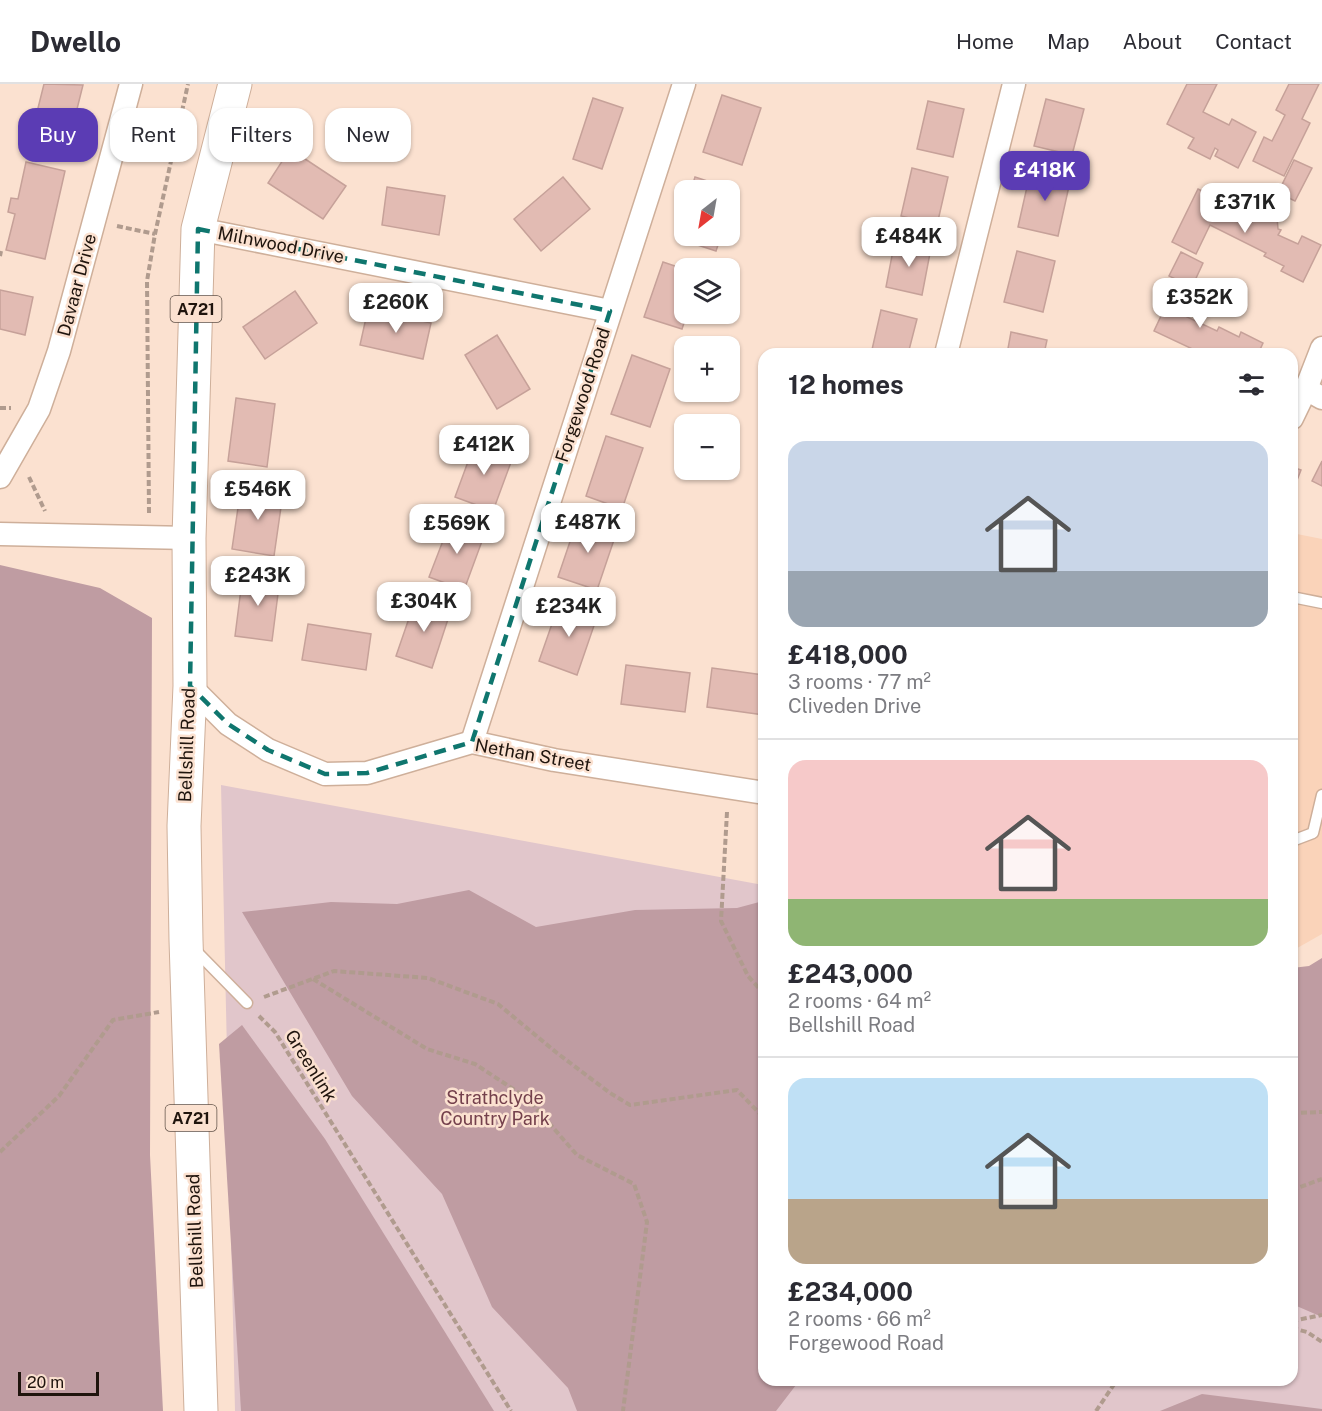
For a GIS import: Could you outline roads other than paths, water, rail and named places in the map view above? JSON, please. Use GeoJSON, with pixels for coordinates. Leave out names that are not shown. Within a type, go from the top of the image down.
{"type":"FeatureCollection","features":[{"type":"Feature","properties":{"kind":"main road","name":"Bellshill Road"},"geometry":{"type":"LineString","coordinates":[[201,1411],[184,826],[190,686],[189,538],[198,229],[235,84]]}},
{"type":"Feature","properties":{"kind":"street","name":"Davaar Drive"},"geometry":{"type":"LineString","coordinates":[[0,477],[39,409],[59,351],[131,84]]}},
{"type":"Feature","properties":{"kind":"street","name":"Forgewood Road"},"geometry":{"type":"LineString","coordinates":[[472,742],[684,84]]}},
{"type":"Feature","properties":{"kind":"street"},"geometry":{"type":"LineString","coordinates":[[948,348],[1014,84]]}},
{"type":"Feature","properties":{"kind":"street","name":"Milnwood Drive"},"geometry":{"type":"LineString","coordinates":[[198,229],[610,311]]}},
{"type":"Feature","properties":{"kind":"street"},"geometry":{"type":"LineString","coordinates":[[1298,411],[1314,393],[1322,348]]}},
{"type":"Feature","properties":{"kind":"street"},"geometry":{"type":"LineString","coordinates":[[0,534],[189,538]]}},
{"type":"Feature","properties":{"kind":"street","name":"Nethan Street"},"geometry":{"type":"LineString","coordinates":[[190,686],[228,724],[268,750],[325,774],[367,773],[472,742],[554,760],[758,792]]}},
{"type":"Feature","properties":{"kind":"lane"},"geometry":{"type":"LineString","coordinates":[[1298,598],[1322,603]]}},
{"type":"Feature","properties":{"kind":"lane"},"geometry":{"type":"LineString","coordinates":[[1298,838],[1313,832],[1322,795]]}},
{"type":"Feature","properties":{"kind":"lane"},"geometry":{"type":"LineString","coordinates":[[186,940],[247,1003]]}},
{"type":"Feature","properties":{"kind":"park label","name":"Strathclyde Country Park"},"geometry":{"type":"Point","coordinates":[495,1108]}}]}
